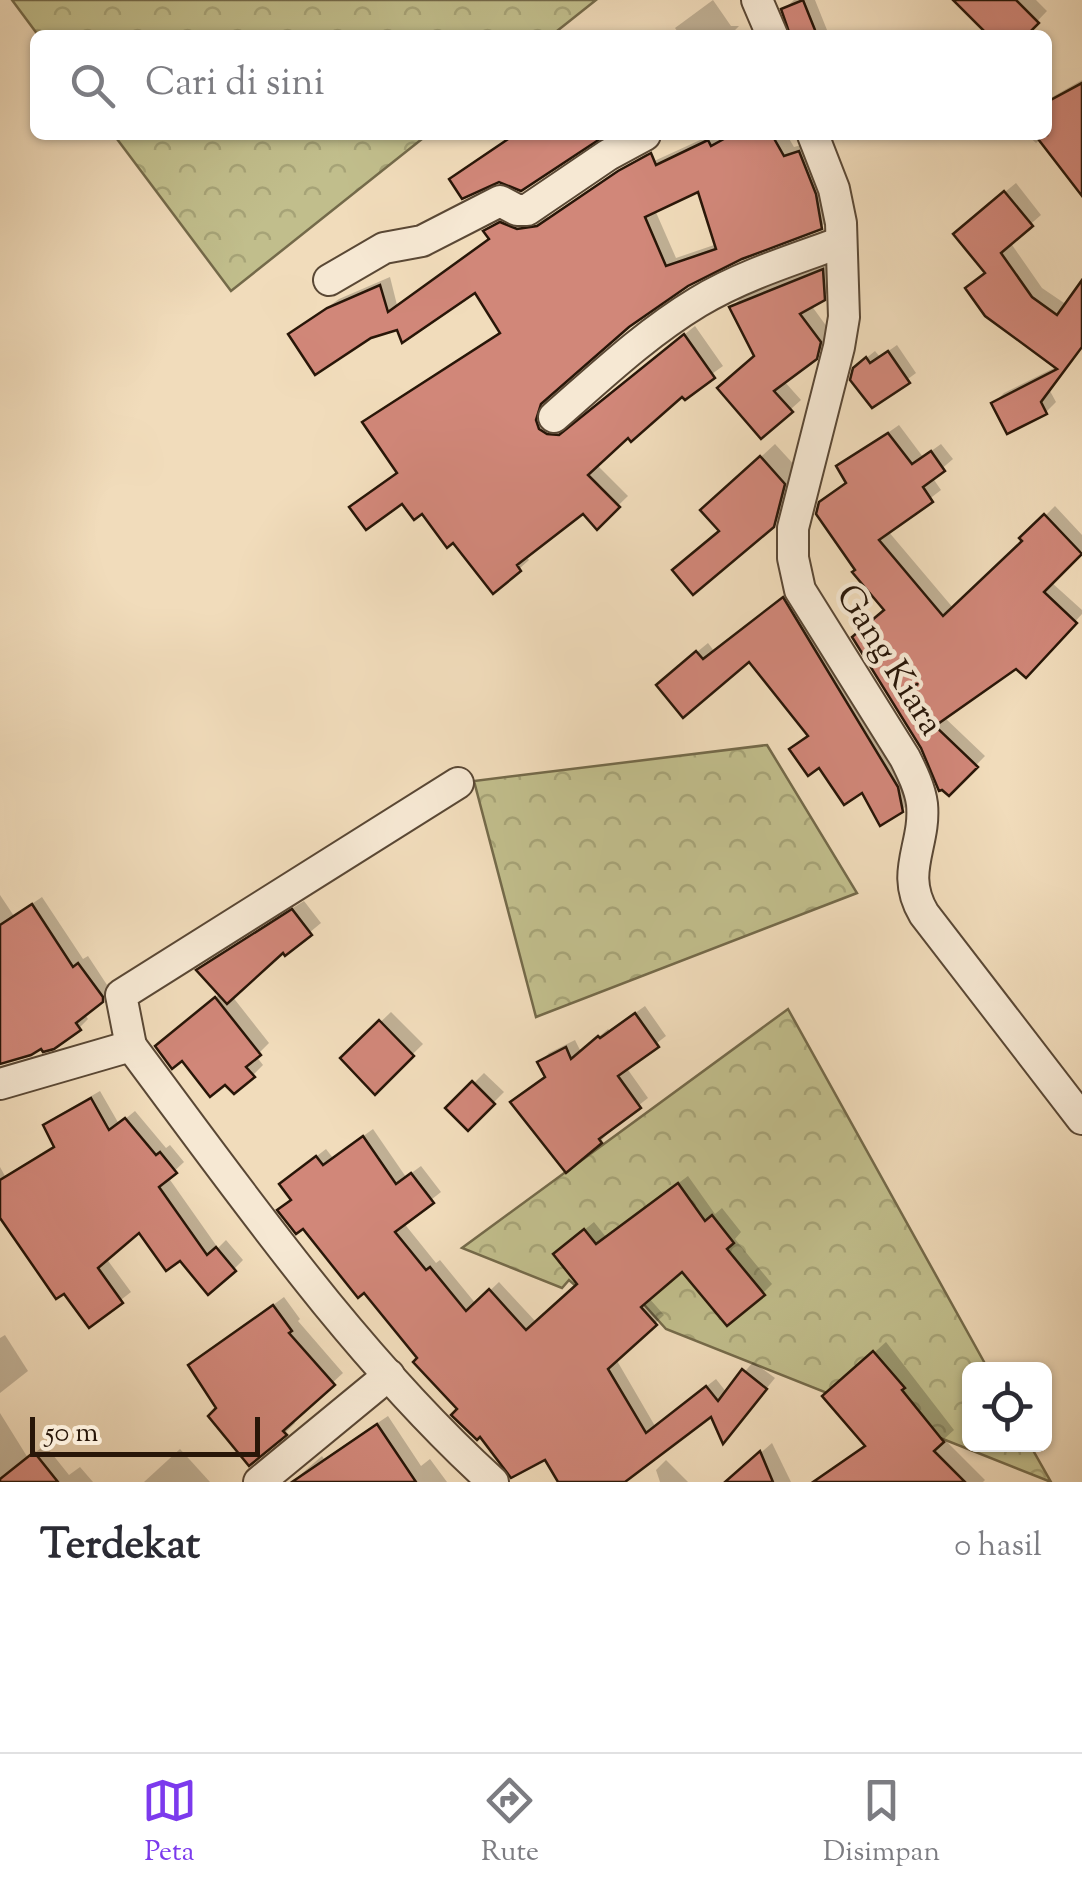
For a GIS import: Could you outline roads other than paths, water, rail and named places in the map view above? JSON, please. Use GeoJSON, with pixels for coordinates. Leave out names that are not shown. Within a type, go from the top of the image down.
{"type":"FeatureCollection","features":[{"type":"Feature","properties":{"kind":"street"},"geometry":{"type":"LineString","coordinates":[[757,0],[770,30]]}},
{"type":"Feature","properties":{"kind":"street"},"geometry":{"type":"LineString","coordinates":[[329,280],[384,248],[422,241],[500,201],[526,210],[636,140]]}},
{"type":"Feature","properties":{"kind":"street","name":"Gang Kiara"},"geometry":{"type":"LineString","coordinates":[[815,140],[834,189],[841,223],[839,243],[845,286],[840,347],[793,528],[793,558],[800,590],[918,785],[922,825],[914,854],[913,896],[1082,1119]]}},
{"type":"Feature","properties":{"kind":"street"},"geometry":{"type":"LineString","coordinates":[[554,417],[651,333],[700,300],[783,262],[839,243]]}},
{"type":"Feature","properties":{"kind":"street"},"geometry":{"type":"LineString","coordinates":[[458,782],[121,995],[131,1046],[300,1270],[453,1447],[493,1482]]}},
{"type":"Feature","properties":{"kind":"street"},"geometry":{"type":"LineString","coordinates":[[0,1084],[131,1046]]}},
{"type":"Feature","properties":{"kind":"street"},"geometry":{"type":"LineString","coordinates":[[258,1482],[388,1375]]}}]}
